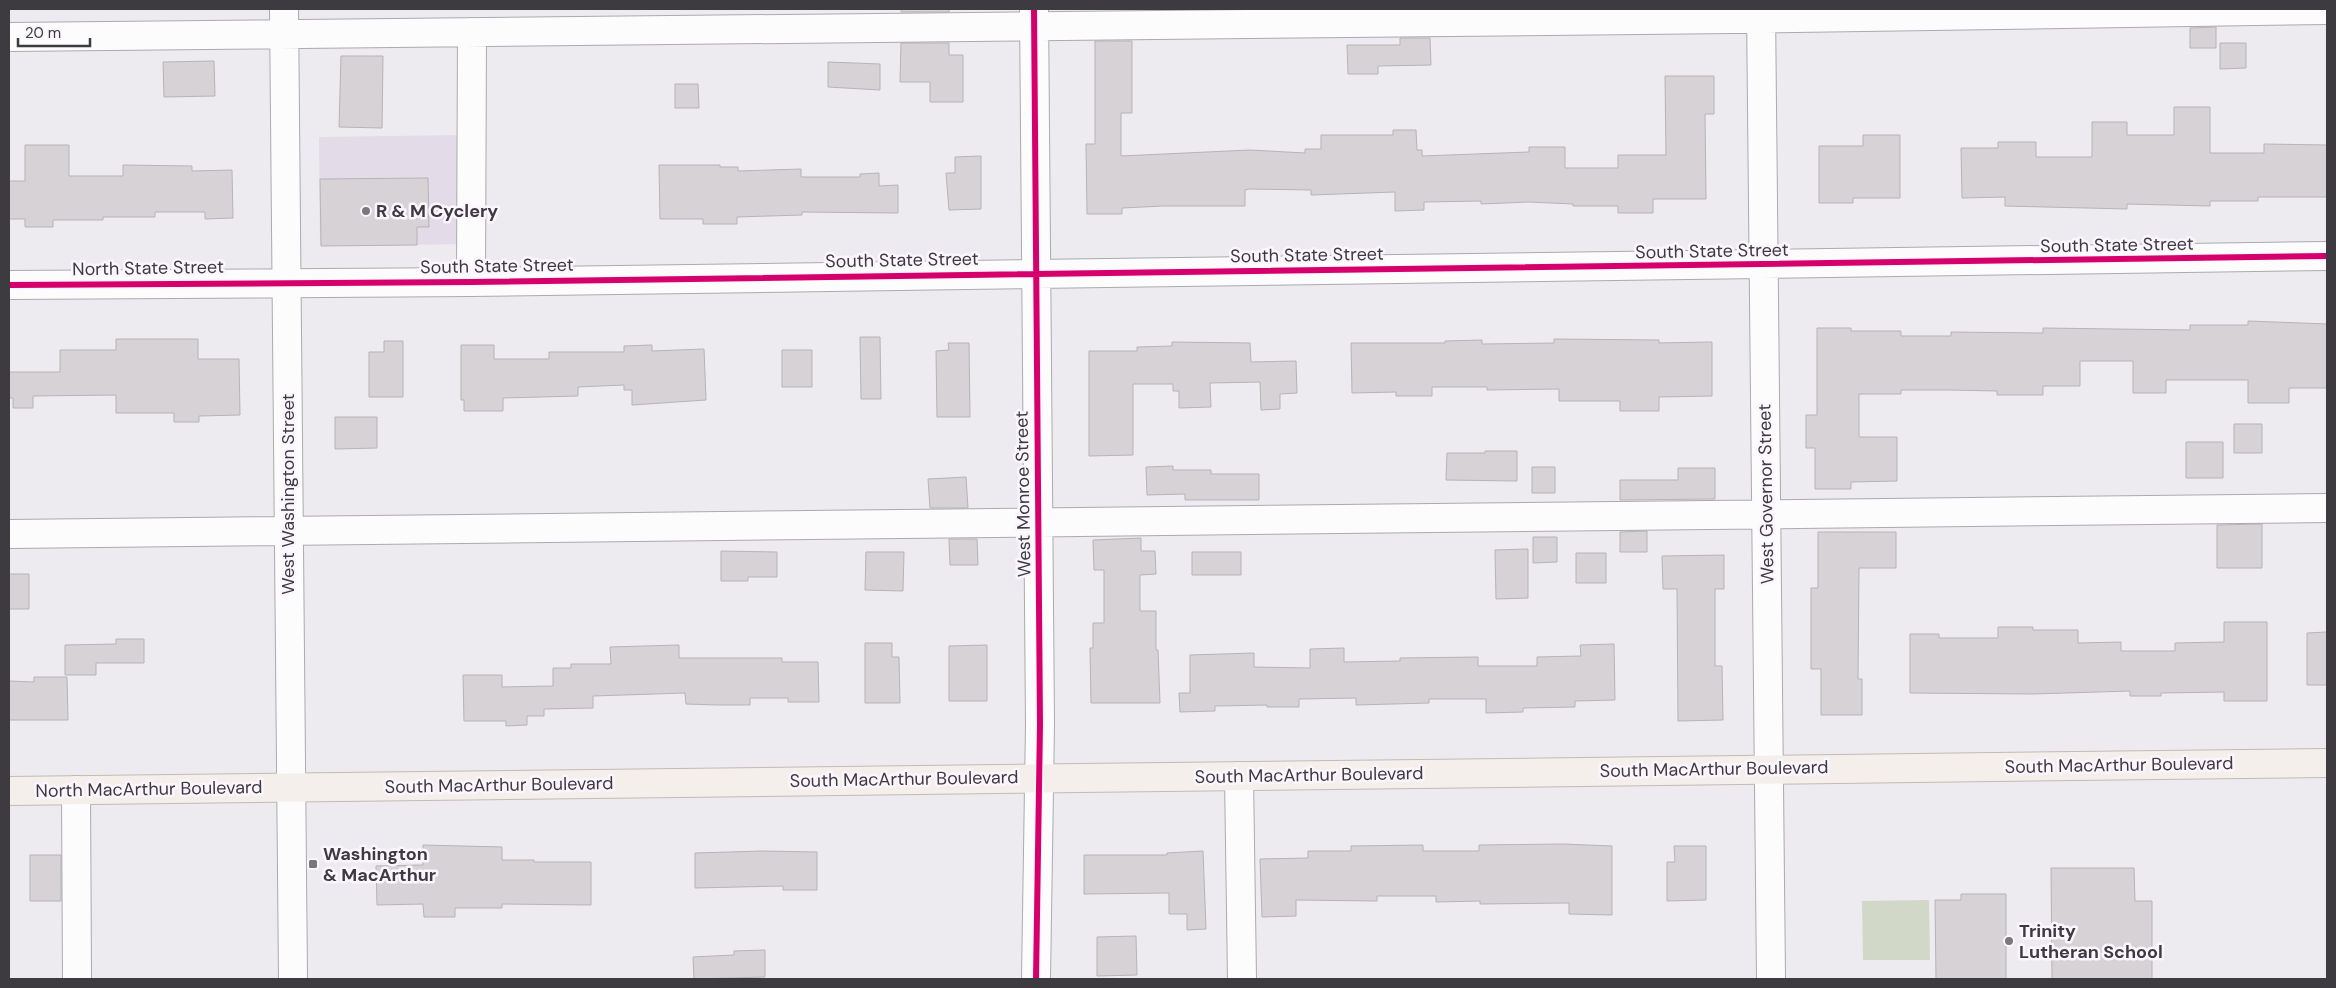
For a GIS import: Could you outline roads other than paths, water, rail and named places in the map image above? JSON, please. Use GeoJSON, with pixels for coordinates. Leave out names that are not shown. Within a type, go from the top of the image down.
{"type":"FeatureCollection","features":[{"type":"Feature","properties":{"kind":"main road","name":"South MacArthur Boulevard"},"geometry":{"type":"LineString","coordinates":[[290,787],[1769,768],[2327,763]]}},
{"type":"Feature","properties":{"kind":"main road","name":"North MacArthur Boulevard"},"geometry":{"type":"LineString","coordinates":[[9,791],[290,787]]}},
{"type":"Feature","properties":{"kind":"street"},"geometry":{"type":"LineString","coordinates":[[9,37],[284,22],[472,32],[1034,17],[2327,10]]}},
{"type":"Feature","properties":{"kind":"street","name":"West Governor Street"},"geometry":{"type":"LineString","coordinates":[[1761,13],[1771,979]]}},
{"type":"Feature","properties":{"kind":"street","name":"West Monroe Street"},"geometry":{"type":"LineString","coordinates":[[1034,17],[1039,777],[1036,979]]}},
{"type":"Feature","properties":{"kind":"street","name":"West Washington Street"},"geometry":{"type":"LineString","coordinates":[[284,22],[293,979]]}},
{"type":"Feature","properties":{"kind":"street"},"geometry":{"type":"LineString","coordinates":[[471,282],[472,32]]}},
{"type":"Feature","properties":{"kind":"street","name":"South State Street"},"geometry":{"type":"LineString","coordinates":[[287,282],[471,282],[2327,256]]}},
{"type":"Feature","properties":{"kind":"street","name":"North State Street"},"geometry":{"type":"LineString","coordinates":[[9,285],[287,282]]}},
{"type":"Feature","properties":{"kind":"street"},"geometry":{"type":"LineString","coordinates":[[9,534],[2327,508]]}},
{"type":"Feature","properties":{"kind":"street"},"geometry":{"type":"LineString","coordinates":[[1239,776],[1242,979]]}},
{"type":"Feature","properties":{"kind":"street"},"geometry":{"type":"LineString","coordinates":[[76,790],[76,979]]}},
{"type":"Feature","properties":{"kind":"place","name":"R & M Cyclery"},"geometry":{"type":"Point","coordinates":[366,211]}},
{"type":"Feature","properties":{"kind":"place","name":"Washington & MacArthur"},"geometry":{"type":"Point","coordinates":[313,864]}},
{"type":"Feature","properties":{"kind":"place","name":"Trinity Lutheran School"},"geometry":{"type":"Point","coordinates":[2009,941]}}]}
